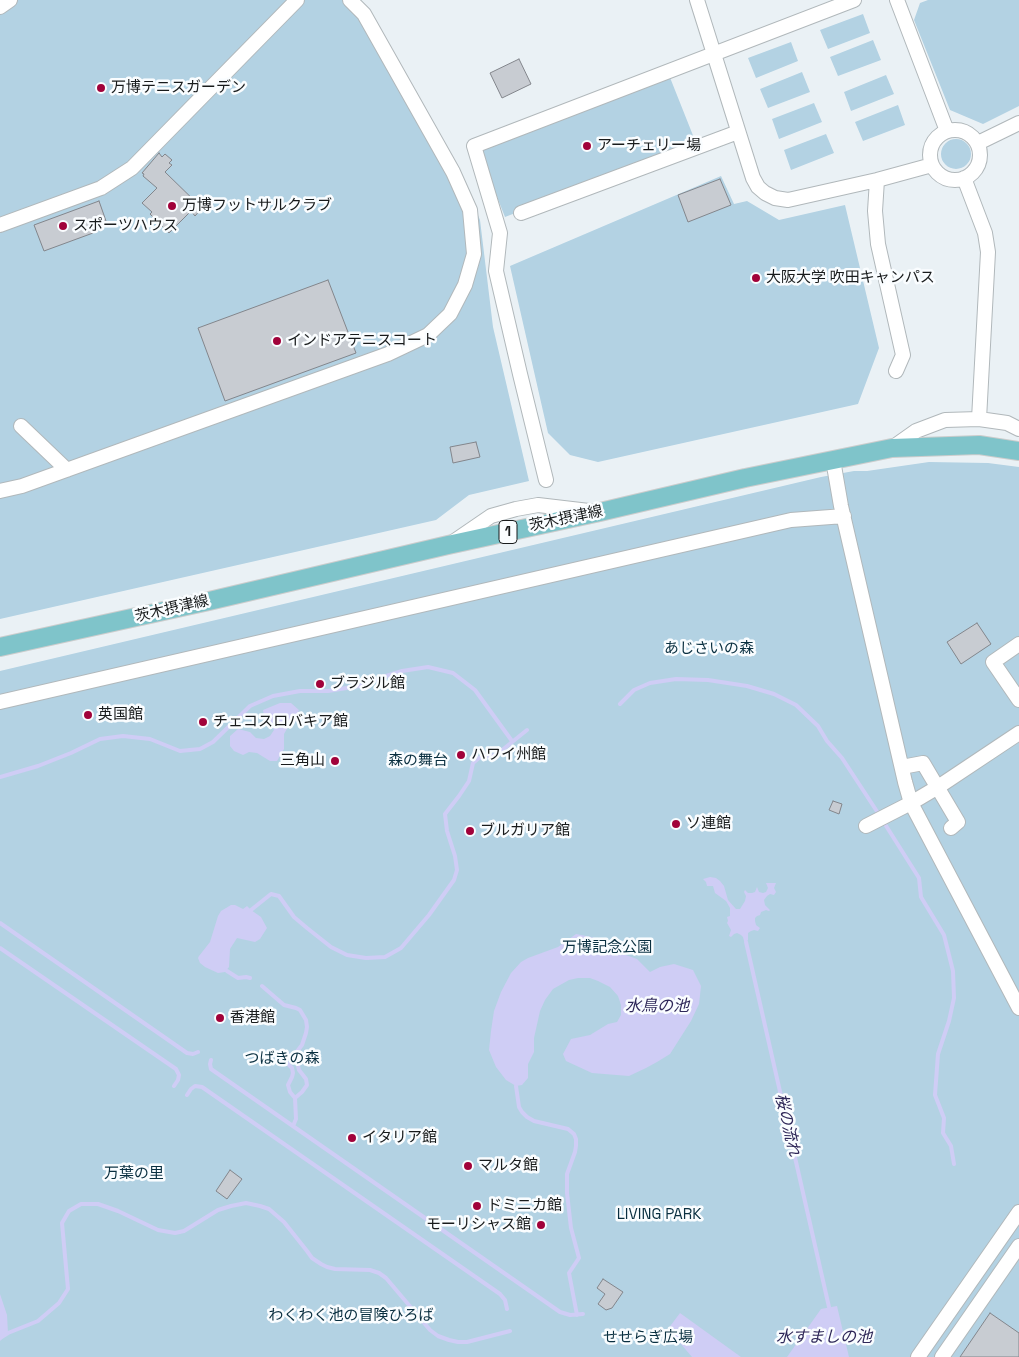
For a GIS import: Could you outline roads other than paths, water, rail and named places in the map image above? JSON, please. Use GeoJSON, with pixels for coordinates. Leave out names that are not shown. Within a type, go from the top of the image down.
{"type":"FeatureCollection","features":[{"type":"Feature","properties":{"kind":"main road","name":"茨木摂津線"},"geometry":{"type":"LineString","coordinates":[[0,648],[745,478],[892,448],[979,445],[1019,451]]}},
{"type":"Feature","properties":{"kind":"street"},"geometry":{"type":"LineString","coordinates":[[0,7],[10,0]]}},
{"type":"Feature","properties":{"kind":"street"},"geometry":{"type":"LineString","coordinates":[[0,225],[101,188],[132,168],[297,0]]}},
{"type":"Feature","properties":{"kind":"street"},"geometry":{"type":"LineString","coordinates":[[0,491],[22,486],[388,354],[428,335],[450,314],[465,285],[474,254],[470,210],[453,172],[364,14],[350,0]]}},
{"type":"Feature","properties":{"kind":"street"},"geometry":{"type":"LineString","coordinates":[[697,0],[753,178],[758,187],[765,193],[775,198],[788,200],[877,180],[932,165]]}},
{"type":"Feature","properties":{"kind":"street"},"geometry":{"type":"LineString","coordinates":[[546,480],[496,271],[500,233],[474,146],[854,0]]}},
{"type":"Feature","properties":{"kind":"street"},"geometry":{"type":"LineString","coordinates":[[897,0],[948,131]]}},
{"type":"Feature","properties":{"kind":"street"},"geometry":{"type":"LineString","coordinates":[[978,143],[1019,123]]}},
{"type":"Feature","properties":{"kind":"street"},"geometry":{"type":"LineString","coordinates":[[954,129],[968,133],[974,137],[980,151],[980,159],[972,174],[957,180],[942,176],[937,172],[932,165],[930,157],[934,141],[940,134],[948,131],[954,129]]}},
{"type":"Feature","properties":{"kind":"street"},"geometry":{"type":"LineString","coordinates":[[521,213],[738,132]]}},
{"type":"Feature","properties":{"kind":"street"},"geometry":{"type":"LineString","coordinates":[[964,178],[985,233],[988,252],[979,419]]}},
{"type":"Feature","properties":{"kind":"street"},"geometry":{"type":"LineString","coordinates":[[877,180],[875,211],[878,244],[903,355],[896,371]]}},
{"type":"Feature","properties":{"kind":"street"},"geometry":{"type":"LineString","coordinates":[[892,448],[916,431],[945,420],[979,419],[1007,423],[1019,429]]}},
{"type":"Feature","properties":{"kind":"street"},"geometry":{"type":"LineString","coordinates":[[21,426],[67,470]]}},
{"type":"Feature","properties":{"kind":"street"},"geometry":{"type":"LineString","coordinates":[[833,460],[844,516],[911,803],[1019,1008]]}},
{"type":"Feature","properties":{"kind":"street"},"geometry":{"type":"LineString","coordinates":[[0,702],[791,520],[844,516]]}},
{"type":"Feature","properties":{"kind":"street"},"geometry":{"type":"LineString","coordinates":[[1019,644],[993,662],[1013,679],[1019,700]]}},
{"type":"Feature","properties":{"kind":"street"},"geometry":{"type":"LineString","coordinates":[[866,826],[938,787],[1019,732]]}},
{"type":"Feature","properties":{"kind":"street"},"geometry":{"type":"LineString","coordinates":[[902,767],[923,762],[958,822],[953,831],[930,840]]}},
{"type":"Feature","properties":{"kind":"street"},"geometry":{"type":"LineString","coordinates":[[918,1357],[1019,1212]]}},
{"type":"Feature","properties":{"kind":"street"},"geometry":{"type":"LineString","coordinates":[[942,1357],[1019,1246]]}},
{"type":"Feature","properties":{"kind":"water"},"geometry":{"type":"Polygon","coordinates":[[[280,703],[291,703],[299,710],[295,723],[288,727],[284,734],[284,749],[277,761],[270,761],[257,753],[249,752],[243,755],[234,751],[230,746],[230,736],[238,729],[250,732],[256,738],[264,739],[270,736],[274,730],[264,716],[263,710],[280,703]]]}},
{"type":"Feature","properties":{"kind":"water"},"geometry":{"type":"Polygon","coordinates":[[[710,877],[720,881],[724,886],[728,900],[736,909],[740,909],[745,901],[745,890],[748,893],[752,893],[755,892],[757,887],[759,892],[763,893],[768,888],[766,883],[776,883],[774,895],[770,894],[764,900],[765,905],[770,910],[761,912],[755,918],[756,925],[760,928],[758,931],[754,930],[748,933],[748,940],[746,942],[737,933],[731,937],[729,936],[731,930],[727,923],[727,917],[730,916],[730,908],[726,901],[715,893],[713,886],[707,886],[703,879],[710,877]]]}},
{"type":"Feature","properties":{"kind":"water"},"geometry":{"type":"Polygon","coordinates":[[[231,905],[243,909],[247,906],[261,917],[267,928],[260,939],[255,942],[237,938],[230,949],[229,967],[225,972],[218,973],[205,967],[198,958],[210,942],[221,911],[231,905]]]}},
{"type":"Feature","properties":{"kind":"water","name":"水鳥の池"},"geometry":{"type":"Polygon","coordinates":[[[576,934],[606,942],[623,954],[637,959],[650,972],[660,967],[674,964],[693,970],[701,986],[699,1004],[691,1021],[670,1054],[629,1076],[592,1073],[566,1061],[563,1054],[571,1039],[590,1035],[608,1024],[617,1022],[621,1015],[621,1005],[618,996],[610,987],[598,981],[590,978],[569,980],[553,989],[545,1000],[540,1011],[534,1038],[534,1052],[528,1064],[528,1078],[522,1085],[516,1086],[506,1080],[496,1067],[489,1050],[494,1011],[501,992],[511,973],[521,962],[558,947],[576,934]]]}},
{"type":"Feature","properties":{"kind":"water"},"geometry":{"type":"Polygon","coordinates":[[[0,1294],[7,1315],[8,1333],[0,1341],[0,1294]]]}},
{"type":"Feature","properties":{"kind":"water","name":"水すましの池"},"geometry":{"type":"Polygon","coordinates":[[[837,1306],[849,1357],[787,1357],[821,1309],[837,1306]]]}},
{"type":"Feature","properties":{"kind":"water","name":"水すましの池"},"geometry":{"type":"Polygon","coordinates":[[[680,1313],[741,1357],[692,1357],[668,1329],[680,1313]]]}},
{"type":"Feature","properties":{"kind":"waterway"},"geometry":{"type":"LineString","coordinates":[[0,777],[38,766],[100,739],[123,736],[150,739],[180,751],[200,749],[213,742],[250,706],[273,696],[300,691],[328,691],[365,685],[402,671],[428,667],[453,673],[475,690],[512,741]]}},
{"type":"Feature","properties":{"kind":"waterway"},"geometry":{"type":"LineString","coordinates":[[620,704],[634,690],[650,683],[676,679],[708,680],[747,686],[774,694],[796,705],[818,726],[827,741],[842,758],[880,816]]}},
{"type":"Feature","properties":{"kind":"waterway"},"geometry":{"type":"LineString","coordinates":[[251,910],[271,894],[279,896],[294,917],[331,947],[347,955],[366,958],[385,957],[401,948],[429,915],[454,880],[457,870],[455,856],[447,831],[445,814],[469,781],[473,763],[479,758],[496,755],[527,730]]}},
{"type":"Feature","properties":{"kind":"waterway"},"geometry":{"type":"LineString","coordinates":[[883,821],[919,878],[921,897],[944,935],[953,971],[954,998],[949,1021],[938,1054],[935,1095],[944,1118],[943,1133],[951,1146],[954,1164]]}},
{"type":"Feature","properties":{"kind":"waterway"},"geometry":{"type":"LineString","coordinates":[[0,923],[187,1053],[193,1054],[198,1052]]}},
{"type":"Feature","properties":{"kind":"waterway","name":"桜の流れ"},"geometry":{"type":"LineString","coordinates":[[746,942],[829,1307]]}},
{"type":"Feature","properties":{"kind":"waterway"},"geometry":{"type":"LineString","coordinates":[[0,948],[176,1069],[179,1075],[174,1086]]}},
{"type":"Feature","properties":{"kind":"waterway"},"geometry":{"type":"LineString","coordinates":[[227,971],[238,978],[250,978]]}},
{"type":"Feature","properties":{"kind":"waterway"},"geometry":{"type":"LineString","coordinates":[[262,986],[284,1005],[300,1010],[306,1020],[307,1027],[302,1045],[295,1054],[288,1056],[286,1062],[292,1068],[293,1073],[288,1085],[290,1092],[295,1098],[296,1119],[293,1126]]}},
{"type":"Feature","properties":{"kind":"waterway"},"geometry":{"type":"LineString","coordinates":[[295,1054],[299,1070],[306,1079],[307,1085],[295,1098]]}},
{"type":"Feature","properties":{"kind":"waterway"},"geometry":{"type":"LineString","coordinates":[[211,1060],[211,1069],[560,1312],[570,1315],[583,1314]]}},
{"type":"Feature","properties":{"kind":"waterway"},"geometry":{"type":"LineString","coordinates":[[187,1095],[195,1086],[202,1087],[500,1294],[505,1300],[507,1309]]}},
{"type":"Feature","properties":{"kind":"waterway"},"geometry":{"type":"LineString","coordinates":[[516,1086],[519,1107],[527,1117],[534,1121],[568,1129],[574,1134],[576,1139],[575,1152],[567,1174],[567,1193],[571,1228],[579,1258],[569,1273],[577,1315]]}},
{"type":"Feature","properties":{"kind":"waterway"},"geometry":{"type":"LineString","coordinates":[[0,1338],[38,1321],[59,1303],[68,1289],[62,1223],[69,1211],[81,1204],[98,1204],[118,1211],[158,1230],[175,1233],[184,1231],[218,1210],[246,1203],[260,1206],[269,1209],[284,1222],[312,1258],[321,1264],[335,1269],[370,1270],[386,1278],[430,1330],[438,1336],[458,1342],[467,1342],[510,1331]]}},
{"type":"Feature","properties":{"kind":"place","name":"万博テニスガーデン"},"geometry":{"type":"Point","coordinates":[101,88]}},
{"type":"Feature","properties":{"kind":"place","name":"アーチェリー場"},"geometry":{"type":"Point","coordinates":[587,146]}},
{"type":"Feature","properties":{"kind":"place","name":"万博フットサルクラブ"},"geometry":{"type":"Point","coordinates":[172,206]}},
{"type":"Feature","properties":{"kind":"place","name":"スポーツハウス"},"geometry":{"type":"Point","coordinates":[63,226]}},
{"type":"Feature","properties":{"kind":"place","name":"大阪大学 吹田キャンパス"},"geometry":{"type":"Point","coordinates":[756,278]}},
{"type":"Feature","properties":{"kind":"place","name":"インドアテニスコート"},"geometry":{"type":"Point","coordinates":[277,341]}},
{"type":"Feature","properties":{"kind":"place","name":"ブラジル館"},"geometry":{"type":"Point","coordinates":[320,684]}},
{"type":"Feature","properties":{"kind":"place","name":"英国館"},"geometry":{"type":"Point","coordinates":[88,715]}},
{"type":"Feature","properties":{"kind":"place","name":"チェコスロバキア館"},"geometry":{"type":"Point","coordinates":[203,722]}},
{"type":"Feature","properties":{"kind":"place","name":"ハワイ州館"},"geometry":{"type":"Point","coordinates":[461,755]}},
{"type":"Feature","properties":{"kind":"place","name":"三角山"},"geometry":{"type":"Point","coordinates":[335,761]}},
{"type":"Feature","properties":{"kind":"place","name":"ソ連館"},"geometry":{"type":"Point","coordinates":[676,824]}},
{"type":"Feature","properties":{"kind":"place","name":"ブルガリア館"},"geometry":{"type":"Point","coordinates":[470,831]}},
{"type":"Feature","properties":{"kind":"place","name":"香港館"},"geometry":{"type":"Point","coordinates":[220,1018]}},
{"type":"Feature","properties":{"kind":"place","name":"イタリア館"},"geometry":{"type":"Point","coordinates":[352,1138]}},
{"type":"Feature","properties":{"kind":"place","name":"マルタ館"},"geometry":{"type":"Point","coordinates":[468,1166]}},
{"type":"Feature","properties":{"kind":"place","name":"ドミニカ館"},"geometry":{"type":"Point","coordinates":[477,1206]}},
{"type":"Feature","properties":{"kind":"place","name":"モーリシャス館"},"geometry":{"type":"Point","coordinates":[541,1225]}},
{"type":"Feature","properties":{"kind":"park label","name":"あじさいの森"},"geometry":{"type":"Point","coordinates":[709,649]}},
{"type":"Feature","properties":{"kind":"park label","name":"森の舞台"},"geometry":{"type":"Point","coordinates":[418,761]}},
{"type":"Feature","properties":{"kind":"park label","name":"万博記念公園"},"geometry":{"type":"Point","coordinates":[607,948]}},
{"type":"Feature","properties":{"kind":"park label","name":"つばきの森"},"geometry":{"type":"Point","coordinates":[282,1059]}},
{"type":"Feature","properties":{"kind":"park label","name":"万葉の里"},"geometry":{"type":"Point","coordinates":[134,1174]}},
{"type":"Feature","properties":{"kind":"park label","name":"LIVING PARK"},"geometry":{"type":"Point","coordinates":[659,1215]}},
{"type":"Feature","properties":{"kind":"park label","name":"わくわく池の冒険ひろば"},"geometry":{"type":"Point","coordinates":[351,1316]}},
{"type":"Feature","properties":{"kind":"park label","name":"せせらぎ広場"},"geometry":{"type":"Point","coordinates":[648,1338]}}]}
